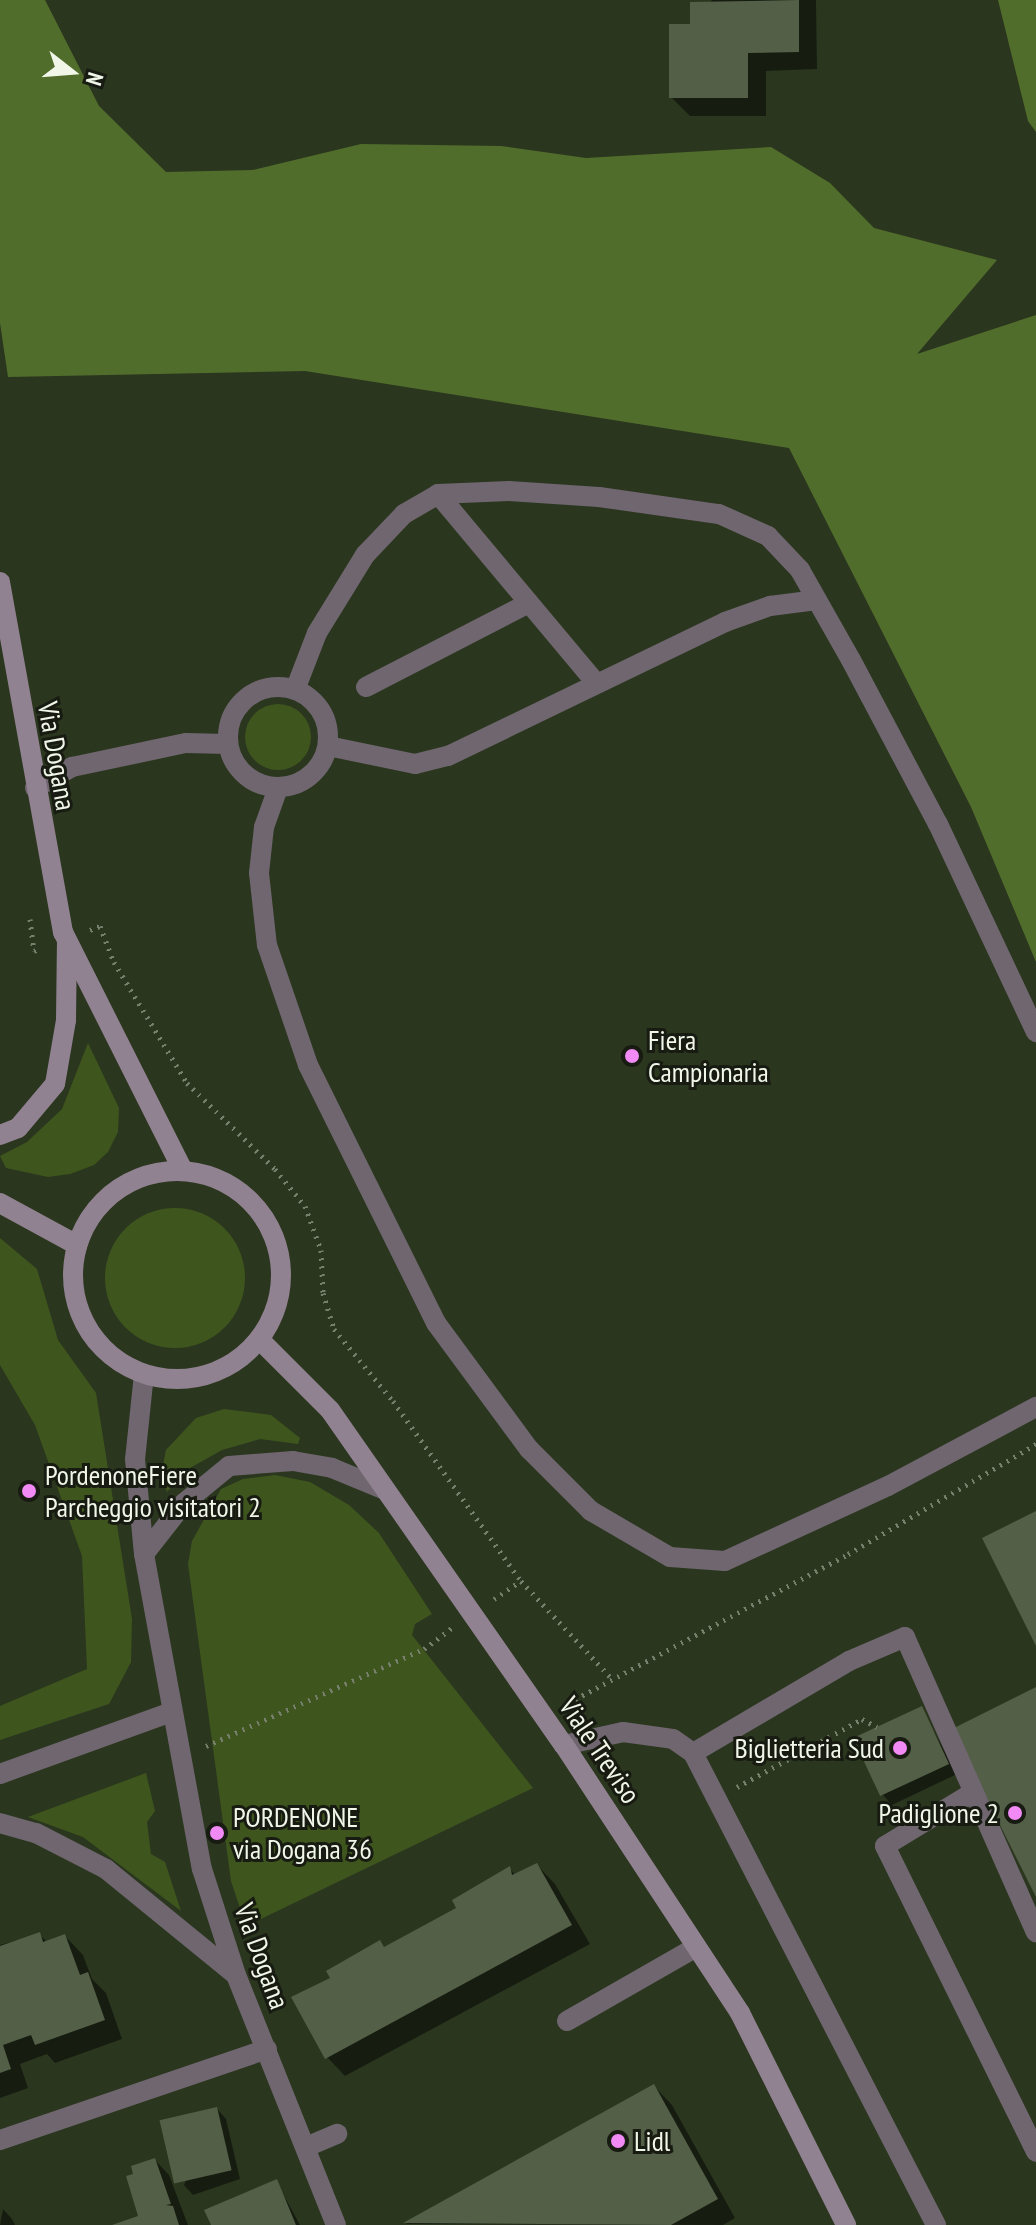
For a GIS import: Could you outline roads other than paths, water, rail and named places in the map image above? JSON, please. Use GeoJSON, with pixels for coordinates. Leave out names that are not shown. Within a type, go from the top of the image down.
{"type":"FeatureCollection","features":[{"type":"Feature","properties":{"kind":"main road","name":"Via Dogana"},"geometry":{"type":"LineString","coordinates":[[0,582],[35,788],[67,939],[66,1020],[55,1084],[18,1128],[0,1135]]}},
{"type":"Feature","properties":{"kind":"main road","name":"Via Dogana"},"geometry":{"type":"LineString","coordinates":[[67,939],[183,1171]]}},
{"type":"Feature","properties":{"kind":"main road"},"geometry":{"type":"LineString","coordinates":[[183,1171],[214,1177],[242,1193],[264,1217],[277,1247],[281,1279],[275,1311],[259,1339],[235,1361],[207,1375],[175,1380],[144,1374],[115,1360],[85,1323],[73,1277],[77,1245],[92,1214],[117,1189],[148,1174],[183,1171]]}},
{"type":"Feature","properties":{"kind":"main road"},"geometry":{"type":"LineString","coordinates":[[0,1203],[77,1245]]}},
{"type":"Feature","properties":{"kind":"main road","name":"Viale Treviso"},"geometry":{"type":"LineString","coordinates":[[259,1339],[330,1410],[564,1745],[740,2013],[846,2225]]}},
{"type":"Feature","properties":{"kind":"street"},"geometry":{"type":"LineString","coordinates":[[295,690],[317,633],[365,555],[404,514],[438,494],[509,491],[599,497],[719,514],[768,536],[800,570],[817,600],[938,824],[1036,1032]]}},
{"type":"Feature","properties":{"kind":"street"},"geometry":{"type":"LineString","coordinates":[[438,494],[595,682]]}},
{"type":"Feature","properties":{"kind":"street"},"geometry":{"type":"LineString","coordinates":[[328,746],[415,764],[448,756],[595,682],[725,622],[770,606],[817,600]]}},
{"type":"Feature","properties":{"kind":"street"},"geometry":{"type":"LineString","coordinates":[[366,687],[529,603]]}},
{"type":"Feature","properties":{"kind":"street"},"geometry":{"type":"LineString","coordinates":[[281,686],[295,690],[322,712],[328,746],[311,776],[278,788],[250,780],[231,758],[227,744],[233,715],[252,693],[281,686]]}},
{"type":"Feature","properties":{"kind":"street"},"geometry":{"type":"LineString","coordinates":[[35,788],[72,767],[186,743],[227,744]]}},
{"type":"Feature","properties":{"kind":"street"},"geometry":{"type":"LineString","coordinates":[[278,788],[264,827],[259,873],[267,945],[308,1065],[436,1323],[529,1449],[591,1511],[670,1557],[725,1561],[888,1486],[1036,1407]]}},
{"type":"Feature","properties":{"kind":"street","name":"Via Dogana"},"geometry":{"type":"LineString","coordinates":[[144,1374],[135,1459],[144,1554],[202,1869],[236,1975],[336,2225]]}},
{"type":"Feature","properties":{"kind":"street"},"geometry":{"type":"LineString","coordinates":[[144,1554],[184,1503],[229,1466],[293,1461],[332,1468],[383,1489]]}},
{"type":"Feature","properties":{"kind":"street"},"geometry":{"type":"LineString","coordinates":[[693,1753],[849,1661],[905,1637],[1036,1932]]}},
{"type":"Feature","properties":{"kind":"street"},"geometry":{"type":"LineString","coordinates":[[0,1774],[171,1712]]}},
{"type":"Feature","properties":{"kind":"street"},"geometry":{"type":"LineString","coordinates":[[564,1745],[623,1732],[673,1739],[693,1753],[719,1798],[936,2225]]}},
{"type":"Feature","properties":{"kind":"street"},"geometry":{"type":"LineString","coordinates":[[972,1793],[885,1846],[1036,2152]]}},
{"type":"Feature","properties":{"kind":"street"},"geometry":{"type":"LineString","coordinates":[[0,1823],[36,1833],[106,1869],[236,1975]]}},
{"type":"Feature","properties":{"kind":"street"},"geometry":{"type":"LineString","coordinates":[[567,2021],[696,1947]]}},
{"type":"Feature","properties":{"kind":"street"},"geometry":{"type":"LineString","coordinates":[[0,2140],[267,2049]]}},
{"type":"Feature","properties":{"kind":"street"},"geometry":{"type":"LineString","coordinates":[[306,2147],[337,2134]]}},
{"type":"Feature","properties":{"kind":"place","name":"Fiera Campionaria"},"geometry":{"type":"Point","coordinates":[632,1056]}},
{"type":"Feature","properties":{"kind":"place","name":"PordenoneFiere Parcheggio visitatori 2"},"geometry":{"type":"Point","coordinates":[29,1491]}},
{"type":"Feature","properties":{"kind":"place","name":"Biglietteria Sud"},"geometry":{"type":"Point","coordinates":[900,1748]}},
{"type":"Feature","properties":{"kind":"place","name":"Padiglione 2"},"geometry":{"type":"Point","coordinates":[1015,1813]}},
{"type":"Feature","properties":{"kind":"place","name":"PORDENONE via Dogana 36"},"geometry":{"type":"Point","coordinates":[217,1833]}},
{"type":"Feature","properties":{"kind":"place","name":"Lidl"},"geometry":{"type":"Point","coordinates":[618,2141]}}]}
